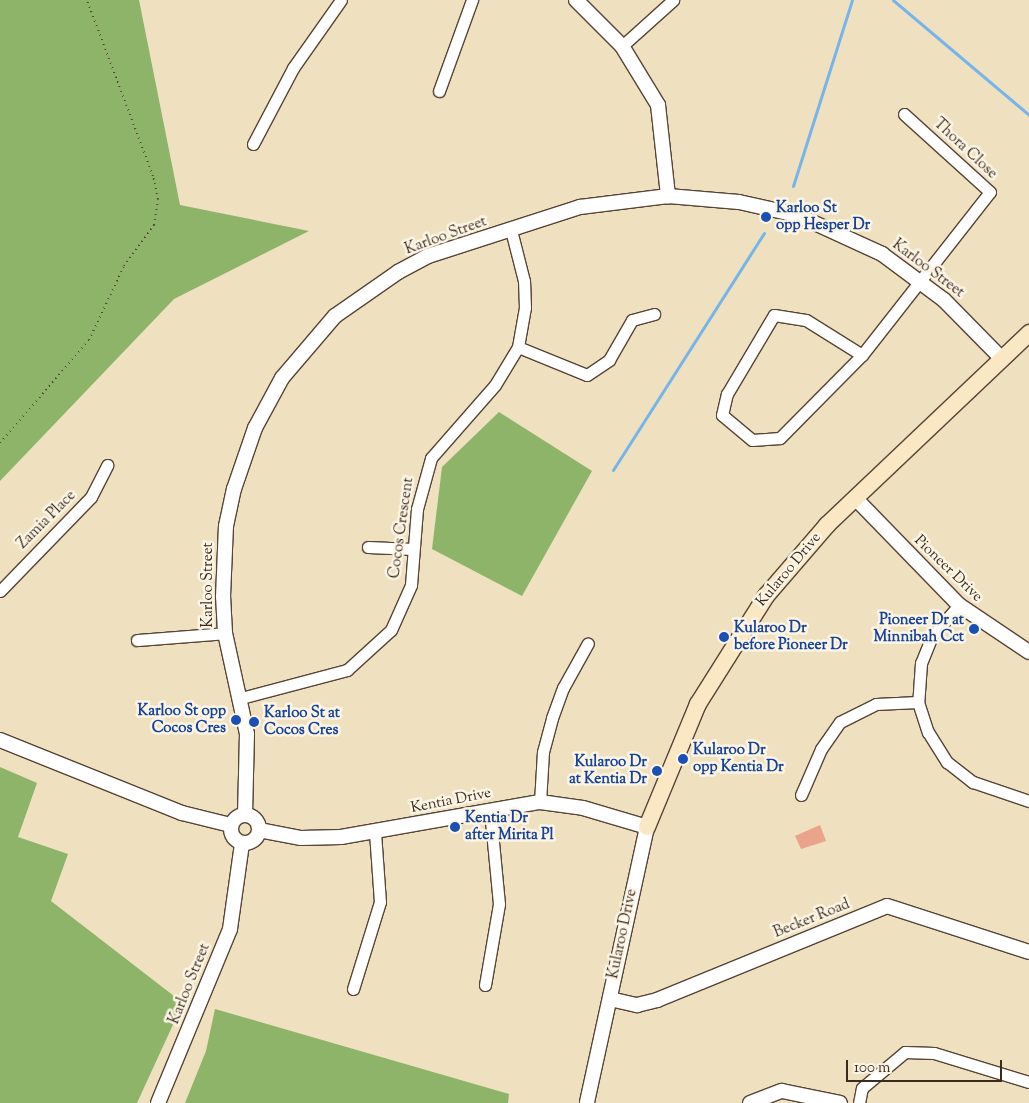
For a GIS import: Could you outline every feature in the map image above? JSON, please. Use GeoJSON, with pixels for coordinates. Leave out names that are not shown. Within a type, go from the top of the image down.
{"type":"FeatureCollection","features":[{"type":"Feature","properties":{"kind":"main road","name":"Kularoo Drive"},"geometry":{"type":"LineString","coordinates":[[647,828],[698,704],[731,646],[800,553],[855,498],[1029,333]]}},
{"type":"Feature","properties":{"kind":"street"},"geometry":{"type":"LineString","coordinates":[[253,144],[293,68],[341,0]]}},
{"type":"Feature","properties":{"kind":"street"},"geometry":{"type":"LineString","coordinates":[[439,91],[472,0]]}},
{"type":"Feature","properties":{"kind":"street"},"geometry":{"type":"LineString","coordinates":[[576,0],[622,46],[658,106],[668,196]]}},
{"type":"Feature","properties":{"kind":"street"},"geometry":{"type":"LineString","coordinates":[[622,46],[673,0]]}},
{"type":"Feature","properties":{"kind":"street","name":"Thora Close"},"geometry":{"type":"LineString","coordinates":[[904,114],[990,192],[922,281]]}},
{"type":"Feature","properties":{"kind":"street","name":"Karloo Street"},"geometry":{"type":"LineString","coordinates":[[245,815],[250,763],[241,698],[225,633],[223,561],[234,490],[255,428],[282,378],[335,316],[367,291],[428,256],[580,207],[668,196],[739,202],[797,215],[852,238],[922,281],[1002,358]]}},
{"type":"Feature","properties":{"kind":"street","name":"Cocos Crescent"},"geometry":{"type":"LineString","coordinates":[[241,698],[326,679],[363,660],[385,638],[402,611],[411,584],[413,549],[421,486],[431,458],[495,385],[518,347],[525,308],[524,281],[511,230]]}},
{"type":"Feature","properties":{"kind":"street"},"geometry":{"type":"LineString","coordinates":[[862,355],[806,320],[774,315],[727,394],[722,415],[752,440],[780,438],[862,355],[922,281]]}},
{"type":"Feature","properties":{"kind":"street"},"geometry":{"type":"LineString","coordinates":[[518,347],[587,375],[609,360],[632,320],[654,314]]}},
{"type":"Feature","properties":{"kind":"street","name":"Zamia Place"},"geometry":{"type":"LineString","coordinates":[[0,591],[91,497],[107,465]]}},
{"type":"Feature","properties":{"kind":"street","name":"Pioneer Drive"},"geometry":{"type":"LineString","coordinates":[[855,498],[959,605],[1029,652]]}},
{"type":"Feature","properties":{"kind":"street"},"geometry":{"type":"LineString","coordinates":[[368,546],[413,549]]}},
{"type":"Feature","properties":{"kind":"street"},"geometry":{"type":"LineString","coordinates":[[959,605],[927,648],[918,702],[928,732],[947,762],[974,782],[1029,802]]}},
{"type":"Feature","properties":{"kind":"street"},"geometry":{"type":"LineString","coordinates":[[137,640],[225,633]]}},
{"type":"Feature","properties":{"kind":"street"},"geometry":{"type":"LineString","coordinates":[[540,802],[543,752],[552,718],[563,688],[588,643]]}},
{"type":"Feature","properties":{"kind":"street"},"geometry":{"type":"LineString","coordinates":[[801,795],[821,749],[840,722],[876,704],[918,702]]}},
{"type":"Feature","properties":{"kind":"street"},"geometry":{"type":"LineString","coordinates":[[0,740],[182,814],[231,825],[245,815],[256,820],[259,830],[254,841],[242,844],[232,837],[231,825]]}},
{"type":"Feature","properties":{"kind":"street","name":"Kentia Drive"},"geometry":{"type":"LineString","coordinates":[[259,830],[301,838],[375,832],[540,802],[583,808],[647,828]]}},
{"type":"Feature","properties":{"kind":"street"},"geometry":{"type":"LineString","coordinates":[[485,986],[499,904],[490,810]]}},
{"type":"Feature","properties":{"kind":"street","name":"Kularoo Drive"},"geometry":{"type":"LineString","coordinates":[[587,1103],[647,828]]}},
{"type":"Feature","properties":{"kind":"street"},"geometry":{"type":"LineString","coordinates":[[353,989],[380,902],[375,832]]}},
{"type":"Feature","properties":{"kind":"street","name":"Karloo Street"},"geometry":{"type":"LineString","coordinates":[[158,1103],[230,929],[242,844]]}},
{"type":"Feature","properties":{"kind":"street","name":"Becker Road"},"geometry":{"type":"LineString","coordinates":[[610,999],[638,1005],[657,1000],[887,906],[1029,952]]}},
{"type":"Feature","properties":{"kind":"street"},"geometry":{"type":"LineString","coordinates":[[859,1103],[862,1088],[906,1052],[934,1053],[1029,1082]]}},
{"type":"Feature","properties":{"kind":"street"},"geometry":{"type":"LineString","coordinates":[[750,1103],[782,1091],[840,1103]]}},
{"type":"Feature","properties":{"kind":"path"},"geometry":{"type":"LineString","coordinates":[[0,443],[89,340],[124,266],[154,225],[158,199],[153,176],[87,0]]}},
{"type":"Feature","properties":{"kind":"green space"},"geometry":{"type":"Polygon","coordinates":[[[0,0],[139,0],[180,205],[309,231],[174,299],[0,481],[0,0]]]}},
{"type":"Feature","properties":{"kind":"green space"},"geometry":{"type":"Polygon","coordinates":[[[499,412],[592,471],[522,596],[432,549],[442,467],[499,412]]]}},
{"type":"Feature","properties":{"kind":"green space"},"geometry":{"type":"Polygon","coordinates":[[[0,767],[37,783],[18,837],[68,854],[51,901],[183,1003],[137,1103],[0,1103],[0,767]]]}},
{"type":"Feature","properties":{"kind":"green space"},"geometry":{"type":"Polygon","coordinates":[[[215,1009],[509,1094],[508,1103],[185,1103],[206,1051],[215,1009]]]}},
{"type":"Feature","properties":{"kind":"building"},"geometry":{"type":"Polygon","coordinates":[[[820,825],[826,841],[801,849],[795,836],[820,825]]]}},
{"type":"Feature","properties":{"kind":"waterway"},"geometry":{"type":"LineString","coordinates":[[793,186],[852,0]]}},
{"type":"Feature","properties":{"kind":"waterway"},"geometry":{"type":"LineString","coordinates":[[893,0],[1029,115]]}},
{"type":"Feature","properties":{"kind":"waterway"},"geometry":{"type":"LineString","coordinates":[[613,470],[764,233]]}},
{"type":"Feature","properties":{"kind":"place","name":"Karloo St opp Hesper Dr"},"geometry":{"type":"Point","coordinates":[766,217]}},
{"type":"Feature","properties":{"kind":"place","name":"Pioneer Dr at Minnibah Cct"},"geometry":{"type":"Point","coordinates":[974,629]}},
{"type":"Feature","properties":{"kind":"place","name":"Kularoo Dr before Pioneer Dr"},"geometry":{"type":"Point","coordinates":[724,637]}},
{"type":"Feature","properties":{"kind":"place","name":"Karloo St opp Cocos Cres"},"geometry":{"type":"Point","coordinates":[236,720]}},
{"type":"Feature","properties":{"kind":"place","name":"Karloo St at Cocos Cres"},"geometry":{"type":"Point","coordinates":[254,722]}},
{"type":"Feature","properties":{"kind":"place","name":"Kularoo Dr opp Kentia Dr"},"geometry":{"type":"Point","coordinates":[683,759]}},
{"type":"Feature","properties":{"kind":"place","name":"Kularoo Dr at Kentia Dr"},"geometry":{"type":"Point","coordinates":[657,771]}},
{"type":"Feature","properties":{"kind":"place","name":"Kentia Dr after Mirita Pl"},"geometry":{"type":"Point","coordinates":[455,827]}}]}
